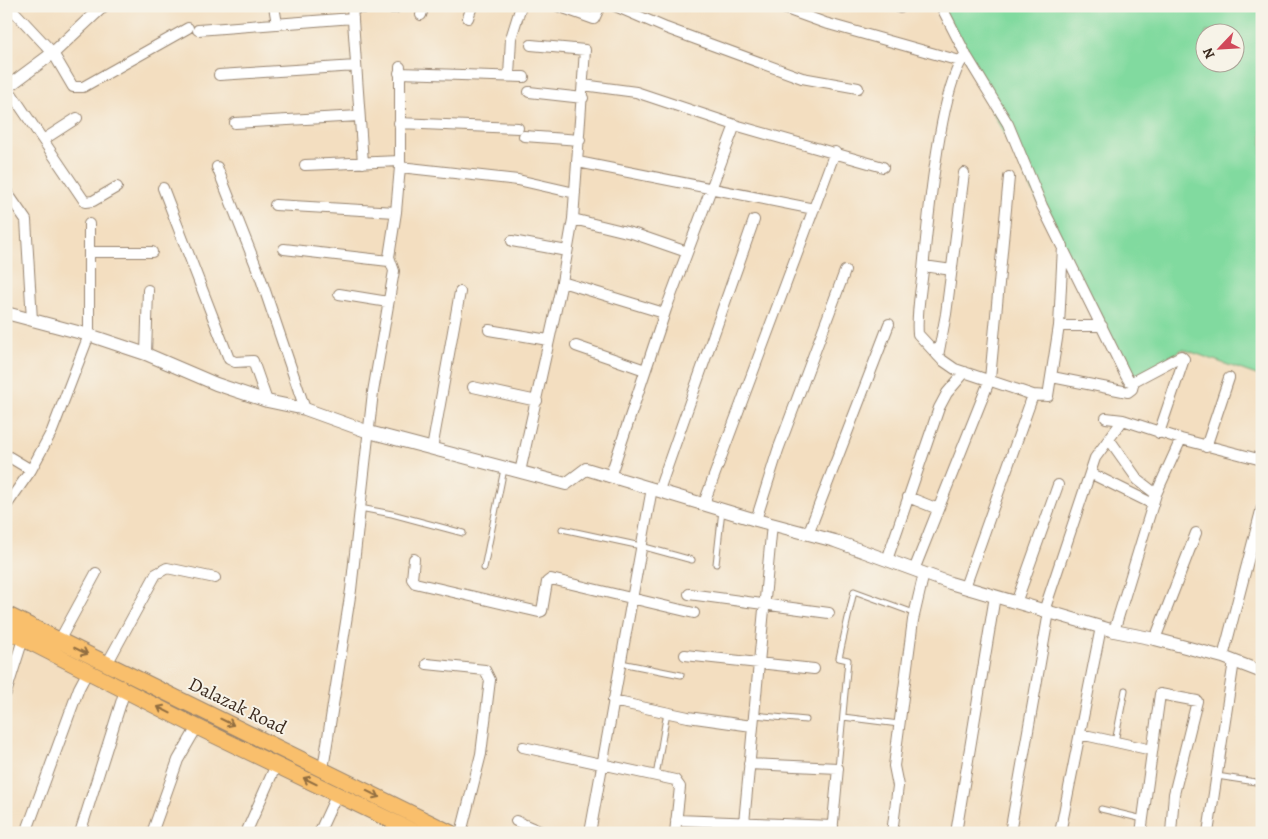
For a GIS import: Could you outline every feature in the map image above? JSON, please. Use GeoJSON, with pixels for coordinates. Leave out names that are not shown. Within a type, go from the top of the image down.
{"type":"FeatureCollection","features":[{"type":"Feature","properties":{"kind":"main road","name":"Dalazak Road"},"geometry":{"type":"LineString","coordinates":[[6,614],[14,632],[197,727],[417,833]]}},
{"type":"Feature","properties":{"kind":"main road","name":"Dalazak Road"},"geometry":{"type":"LineString","coordinates":[[14,632],[59,640],[451,833]]}},
{"type":"Feature","properties":{"kind":"street"},"geometry":{"type":"LineString","coordinates":[[9,6],[53,52],[73,87],[78,88],[193,29],[277,24],[352,11],[382,7],[395,8]]}},
{"type":"Feature","properties":{"kind":"street"},"geometry":{"type":"LineString","coordinates":[[103,6],[53,52],[7,88],[86,202],[93,201],[117,187]]}},
{"type":"Feature","properties":{"kind":"street"},"geometry":{"type":"LineString","coordinates":[[274,6],[277,24]]}},
{"type":"Feature","properties":{"kind":"street"},"geometry":{"type":"LineString","coordinates":[[468,18],[472,6]]}},
{"type":"Feature","properties":{"kind":"street"},"geometry":{"type":"LineString","coordinates":[[509,76],[511,38],[521,6]]}},
{"type":"Feature","properties":{"kind":"street"},"geometry":{"type":"LineString","coordinates":[[558,6],[594,19],[600,6]]}},
{"type":"Feature","properties":{"kind":"street"},"geometry":{"type":"LineString","coordinates":[[615,6],[666,28],[802,78],[858,88]]}},
{"type":"Feature","properties":{"kind":"street"},"geometry":{"type":"LineString","coordinates":[[778,6],[825,23],[963,58]]}},
{"type":"Feature","properties":{"kind":"street"},"geometry":{"type":"LineString","coordinates":[[940,6],[963,58],[1008,124],[1042,206],[1126,376],[1130,381],[1134,381],[1181,356],[1184,359],[1159,433]]}},
{"type":"Feature","properties":{"kind":"street"},"geometry":{"type":"LineString","coordinates":[[352,11],[363,163]]}},
{"type":"Feature","properties":{"kind":"street"},"geometry":{"type":"LineString","coordinates":[[520,472],[562,282],[573,219],[585,50],[530,45]]}},
{"type":"Feature","properties":{"kind":"street"},"geometry":{"type":"LineString","coordinates":[[963,58],[955,74],[939,142],[926,228],[918,334],[938,356],[955,369],[990,379],[1033,395],[1048,396],[1059,326],[1063,246]]}},
{"type":"Feature","properties":{"kind":"street"},"geometry":{"type":"LineString","coordinates":[[219,75],[356,66]]}},
{"type":"Feature","properties":{"kind":"street"},"geometry":{"type":"LineString","coordinates":[[323,769],[351,590],[380,345],[394,271],[389,261],[400,164],[399,70],[524,77]]}},
{"type":"Feature","properties":{"kind":"street"},"geometry":{"type":"LineString","coordinates":[[584,85],[636,92],[735,125],[883,166]]}},
{"type":"Feature","properties":{"kind":"street"},"geometry":{"type":"LineString","coordinates":[[529,92],[583,98]]}},
{"type":"Feature","properties":{"kind":"street"},"geometry":{"type":"LineString","coordinates":[[235,123],[359,116]]}},
{"type":"Feature","properties":{"kind":"street"},"geometry":{"type":"LineString","coordinates":[[43,140],[77,118]]}},
{"type":"Feature","properties":{"kind":"street"},"geometry":{"type":"LineString","coordinates":[[399,123],[521,132],[580,140]]}},
{"type":"Feature","properties":{"kind":"street"},"geometry":{"type":"LineString","coordinates":[[610,477],[664,313],[735,125]]}},
{"type":"Feature","properties":{"kind":"street"},"geometry":{"type":"LineString","coordinates":[[704,503],[835,152]]}},
{"type":"Feature","properties":{"kind":"street"},"geometry":{"type":"LineString","coordinates":[[578,162],[814,209]]}},
{"type":"Feature","properties":{"kind":"street"},"geometry":{"type":"LineString","coordinates":[[305,165],[400,164],[518,180],[575,193]]}},
{"type":"Feature","properties":{"kind":"street"},"geometry":{"type":"LineString","coordinates":[[217,166],[260,276],[305,409]]}},
{"type":"Feature","properties":{"kind":"street"},"geometry":{"type":"LineString","coordinates":[[938,356],[952,270],[964,173]]}},
{"type":"Feature","properties":{"kind":"street"},"geometry":{"type":"LineString","coordinates":[[892,833],[898,786],[894,766],[919,572],[938,509],[990,379],[1009,177]]}},
{"type":"Feature","properties":{"kind":"street"},"geometry":{"type":"LineString","coordinates":[[163,188],[229,360],[235,362],[253,361],[267,401]]}},
{"type":"Feature","properties":{"kind":"street"},"geometry":{"type":"LineString","coordinates":[[6,191],[26,220],[32,320]]}},
{"type":"Feature","properties":{"kind":"street"},"geometry":{"type":"LineString","coordinates":[[274,205],[396,212]]}},
{"type":"Feature","properties":{"kind":"street"},"geometry":{"type":"LineString","coordinates":[[573,219],[635,234],[687,252]]}},
{"type":"Feature","properties":{"kind":"street"},"geometry":{"type":"LineString","coordinates":[[590,833],[641,546],[655,489],[754,220]]}},
{"type":"Feature","properties":{"kind":"street"},"geometry":{"type":"LineString","coordinates":[[6,506],[31,470],[52,431],[90,335],[89,224]]}},
{"type":"Feature","properties":{"kind":"street"},"geometry":{"type":"LineString","coordinates":[[512,241],[568,251]]}},
{"type":"Feature","properties":{"kind":"street"},"geometry":{"type":"LineString","coordinates":[[284,249],[389,261]]}},
{"type":"Feature","properties":{"kind":"street"},"geometry":{"type":"LineString","coordinates":[[89,252],[152,252]]}},
{"type":"Feature","properties":{"kind":"street"},"geometry":{"type":"LineString","coordinates":[[924,266],[952,270]]}},
{"type":"Feature","properties":{"kind":"street"},"geometry":{"type":"LineString","coordinates":[[756,520],[778,450],[845,271]]}},
{"type":"Feature","properties":{"kind":"street"},"geometry":{"type":"LineString","coordinates":[[562,282],[664,313]]}},
{"type":"Feature","properties":{"kind":"street"},"geometry":{"type":"LineString","coordinates":[[146,354],[148,290]]}},
{"type":"Feature","properties":{"kind":"street"},"geometry":{"type":"LineString","coordinates":[[432,449],[460,292]]}},
{"type":"Feature","properties":{"kind":"street"},"geometry":{"type":"LineString","coordinates":[[339,294],[388,302]]}},
{"type":"Feature","properties":{"kind":"street"},"geometry":{"type":"LineString","coordinates":[[6,313],[90,335],[146,354],[216,384],[267,401],[305,409],[369,432],[566,484],[586,469],[756,520],[835,541],[965,588],[1114,631],[1155,639],[1228,659],[1262,672]]}},
{"type":"Feature","properties":{"kind":"street"},"geometry":{"type":"LineString","coordinates":[[808,534],[889,324]]}},
{"type":"Feature","properties":{"kind":"street"},"geometry":{"type":"LineString","coordinates":[[1059,326],[1102,326]]}},
{"type":"Feature","properties":{"kind":"street"},"geometry":{"type":"LineString","coordinates":[[489,330],[548,340]]}},
{"type":"Feature","properties":{"kind":"street"},"geometry":{"type":"LineString","coordinates":[[576,346],[645,370]]}},
{"type":"Feature","properties":{"kind":"street"},"geometry":{"type":"LineString","coordinates":[[887,560],[939,408],[946,393],[965,372]]}},
{"type":"Feature","properties":{"kind":"street"},"geometry":{"type":"LineString","coordinates":[[1052,377],[1128,392],[1132,390],[1134,381]]}},
{"type":"Feature","properties":{"kind":"street"},"geometry":{"type":"LineString","coordinates":[[1206,446],[1229,378]]}},
{"type":"Feature","properties":{"kind":"street"},"geometry":{"type":"LineString","coordinates":[[473,387],[537,401]]}},
{"type":"Feature","properties":{"kind":"street"},"geometry":{"type":"LineString","coordinates":[[965,588],[1033,395]]}},
{"type":"Feature","properties":{"kind":"street"},"geometry":{"type":"LineString","coordinates":[[1106,418],[1123,420],[1159,433],[1262,460]]}},
{"type":"Feature","properties":{"kind":"street"},"geometry":{"type":"LineString","coordinates":[[1010,833],[1047,612],[1095,458],[1123,420]]}},
{"type":"Feature","properties":{"kind":"street"},"geometry":{"type":"LineString","coordinates":[[1109,439],[1138,480],[1155,499]]}},
{"type":"Feature","properties":{"kind":"street"},"geometry":{"type":"LineString","coordinates":[[1114,631],[1155,499],[1181,439]]}},
{"type":"Feature","properties":{"kind":"street"},"geometry":{"type":"LineString","coordinates":[[6,455],[31,470]]}},
{"type":"Feature","properties":{"kind":"street"},"geometry":{"type":"LineString","coordinates":[[1090,473],[1155,499]]}},
{"type":"Feature","properties":{"kind":"street"},"geometry":{"type":"LineString","coordinates":[[1016,603],[1058,485]]}},
{"type":"Feature","properties":{"kind":"street"},"geometry":{"type":"LineString","coordinates":[[908,497],[938,509]]}},
{"type":"Feature","properties":{"kind":"street"},"geometry":{"type":"LineString","coordinates":[[1208,833],[1217,776],[1228,659],[1262,507]]}},
{"type":"Feature","properties":{"kind":"street"},"geometry":{"type":"LineString","coordinates":[[744,823],[772,524]]}},
{"type":"Feature","properties":{"kind":"street"},"geometry":{"type":"LineString","coordinates":[[1155,639],[1196,533]]}},
{"type":"Feature","properties":{"kind":"street"},"geometry":{"type":"LineString","coordinates":[[414,559],[412,579],[414,583],[539,612],[542,610],[547,582],[551,579],[694,613]]}},
{"type":"Feature","properties":{"kind":"street"},"geometry":{"type":"LineString","coordinates":[[107,664],[156,574],[161,570],[167,568],[215,578]]}},
{"type":"Feature","properties":{"kind":"street"},"geometry":{"type":"LineString","coordinates":[[59,640],[96,573]]}},
{"type":"Feature","properties":{"kind":"street"},"geometry":{"type":"LineString","coordinates":[[688,594],[829,612]]}},
{"type":"Feature","properties":{"kind":"street"},"geometry":{"type":"LineString","coordinates":[[956,833],[995,596]]}},
{"type":"Feature","properties":{"kind":"street"},"geometry":{"type":"LineString","coordinates":[[1060,833],[1101,627]]}},
{"type":"Feature","properties":{"kind":"street"},"geometry":{"type":"LineString","coordinates":[[6,693],[14,632]]}},
{"type":"Feature","properties":{"kind":"street"},"geometry":{"type":"LineString","coordinates":[[685,655],[814,669]]}},
{"type":"Feature","properties":{"kind":"street"},"geometry":{"type":"LineString","coordinates":[[426,664],[485,670],[490,680],[481,754],[461,833]]}},
{"type":"Feature","properties":{"kind":"street"},"geometry":{"type":"LineString","coordinates":[[26,833],[79,688],[88,671]]}},
{"type":"Feature","properties":{"kind":"street"},"geometry":{"type":"LineString","coordinates":[[80,833],[125,690]]}},
{"type":"Feature","properties":{"kind":"street"},"geometry":{"type":"LineString","coordinates":[[1141,833],[1160,694],[1198,702],[1174,794],[1171,833]]}},
{"type":"Feature","properties":{"kind":"street"},"geometry":{"type":"LineString","coordinates":[[614,701],[752,726]]}},
{"type":"Feature","properties":{"kind":"street"},"geometry":{"type":"LineString","coordinates":[[152,833],[178,760],[197,727]]}},
{"type":"Feature","properties":{"kind":"street"},"geometry":{"type":"LineString","coordinates":[[1080,734],[1152,750]]}},
{"type":"Feature","properties":{"kind":"street"},"geometry":{"type":"LineString","coordinates":[[523,747],[602,766],[675,780],[680,787],[674,833]]}},
{"type":"Feature","properties":{"kind":"street"},"geometry":{"type":"LineString","coordinates":[[676,820],[833,829],[838,768],[749,764]]}},
{"type":"Feature","properties":{"kind":"street"},"geometry":{"type":"LineString","coordinates":[[246,833],[276,765]]}},
{"type":"Feature","properties":{"kind":"street"},"geometry":{"type":"LineString","coordinates":[[319,833],[337,794]]}},
{"type":"Feature","properties":{"kind":"street"},"geometry":{"type":"LineString","coordinates":[[516,821],[544,833]]}},
{"type":"Feature","properties":{"kind":"lane"},"geometry":{"type":"LineString","coordinates":[[484,568],[504,468]]}},
{"type":"Feature","properties":{"kind":"lane"},"geometry":{"type":"LineString","coordinates":[[360,508],[392,514],[463,533]]}},
{"type":"Feature","properties":{"kind":"lane"},"geometry":{"type":"LineString","coordinates":[[716,564],[722,509]]}},
{"type":"Feature","properties":{"kind":"lane"},"geometry":{"type":"LineString","coordinates":[[562,529],[641,546],[692,560]]}},
{"type":"Feature","properties":{"kind":"lane"},"geometry":{"type":"LineString","coordinates":[[838,768],[848,660],[839,658],[854,591],[914,613]]}},
{"type":"Feature","properties":{"kind":"lane"},"geometry":{"type":"LineString","coordinates":[[620,663],[681,675]]}},
{"type":"Feature","properties":{"kind":"lane"},"geometry":{"type":"LineString","coordinates":[[1115,742],[1126,690]]}},
{"type":"Feature","properties":{"kind":"lane"},"geometry":{"type":"LineString","coordinates":[[656,776],[667,712]]}},
{"type":"Feature","properties":{"kind":"lane"},"geometry":{"type":"LineString","coordinates":[[753,715],[806,720]]}},
{"type":"Feature","properties":{"kind":"lane"},"geometry":{"type":"LineString","coordinates":[[843,717],[900,724]]}},
{"type":"Feature","properties":{"kind":"lane"},"geometry":{"type":"LineString","coordinates":[[1217,776],[1262,783]]}},
{"type":"Feature","properties":{"kind":"lane"},"geometry":{"type":"LineString","coordinates":[[1101,809],[1143,819]]}},
{"type":"Feature","properties":{"kind":"green space"},"geometry":{"type":"Polygon","coordinates":[[[939,6],[1262,6],[1262,377],[1183,349],[1129,381],[939,6]]]}}]}
